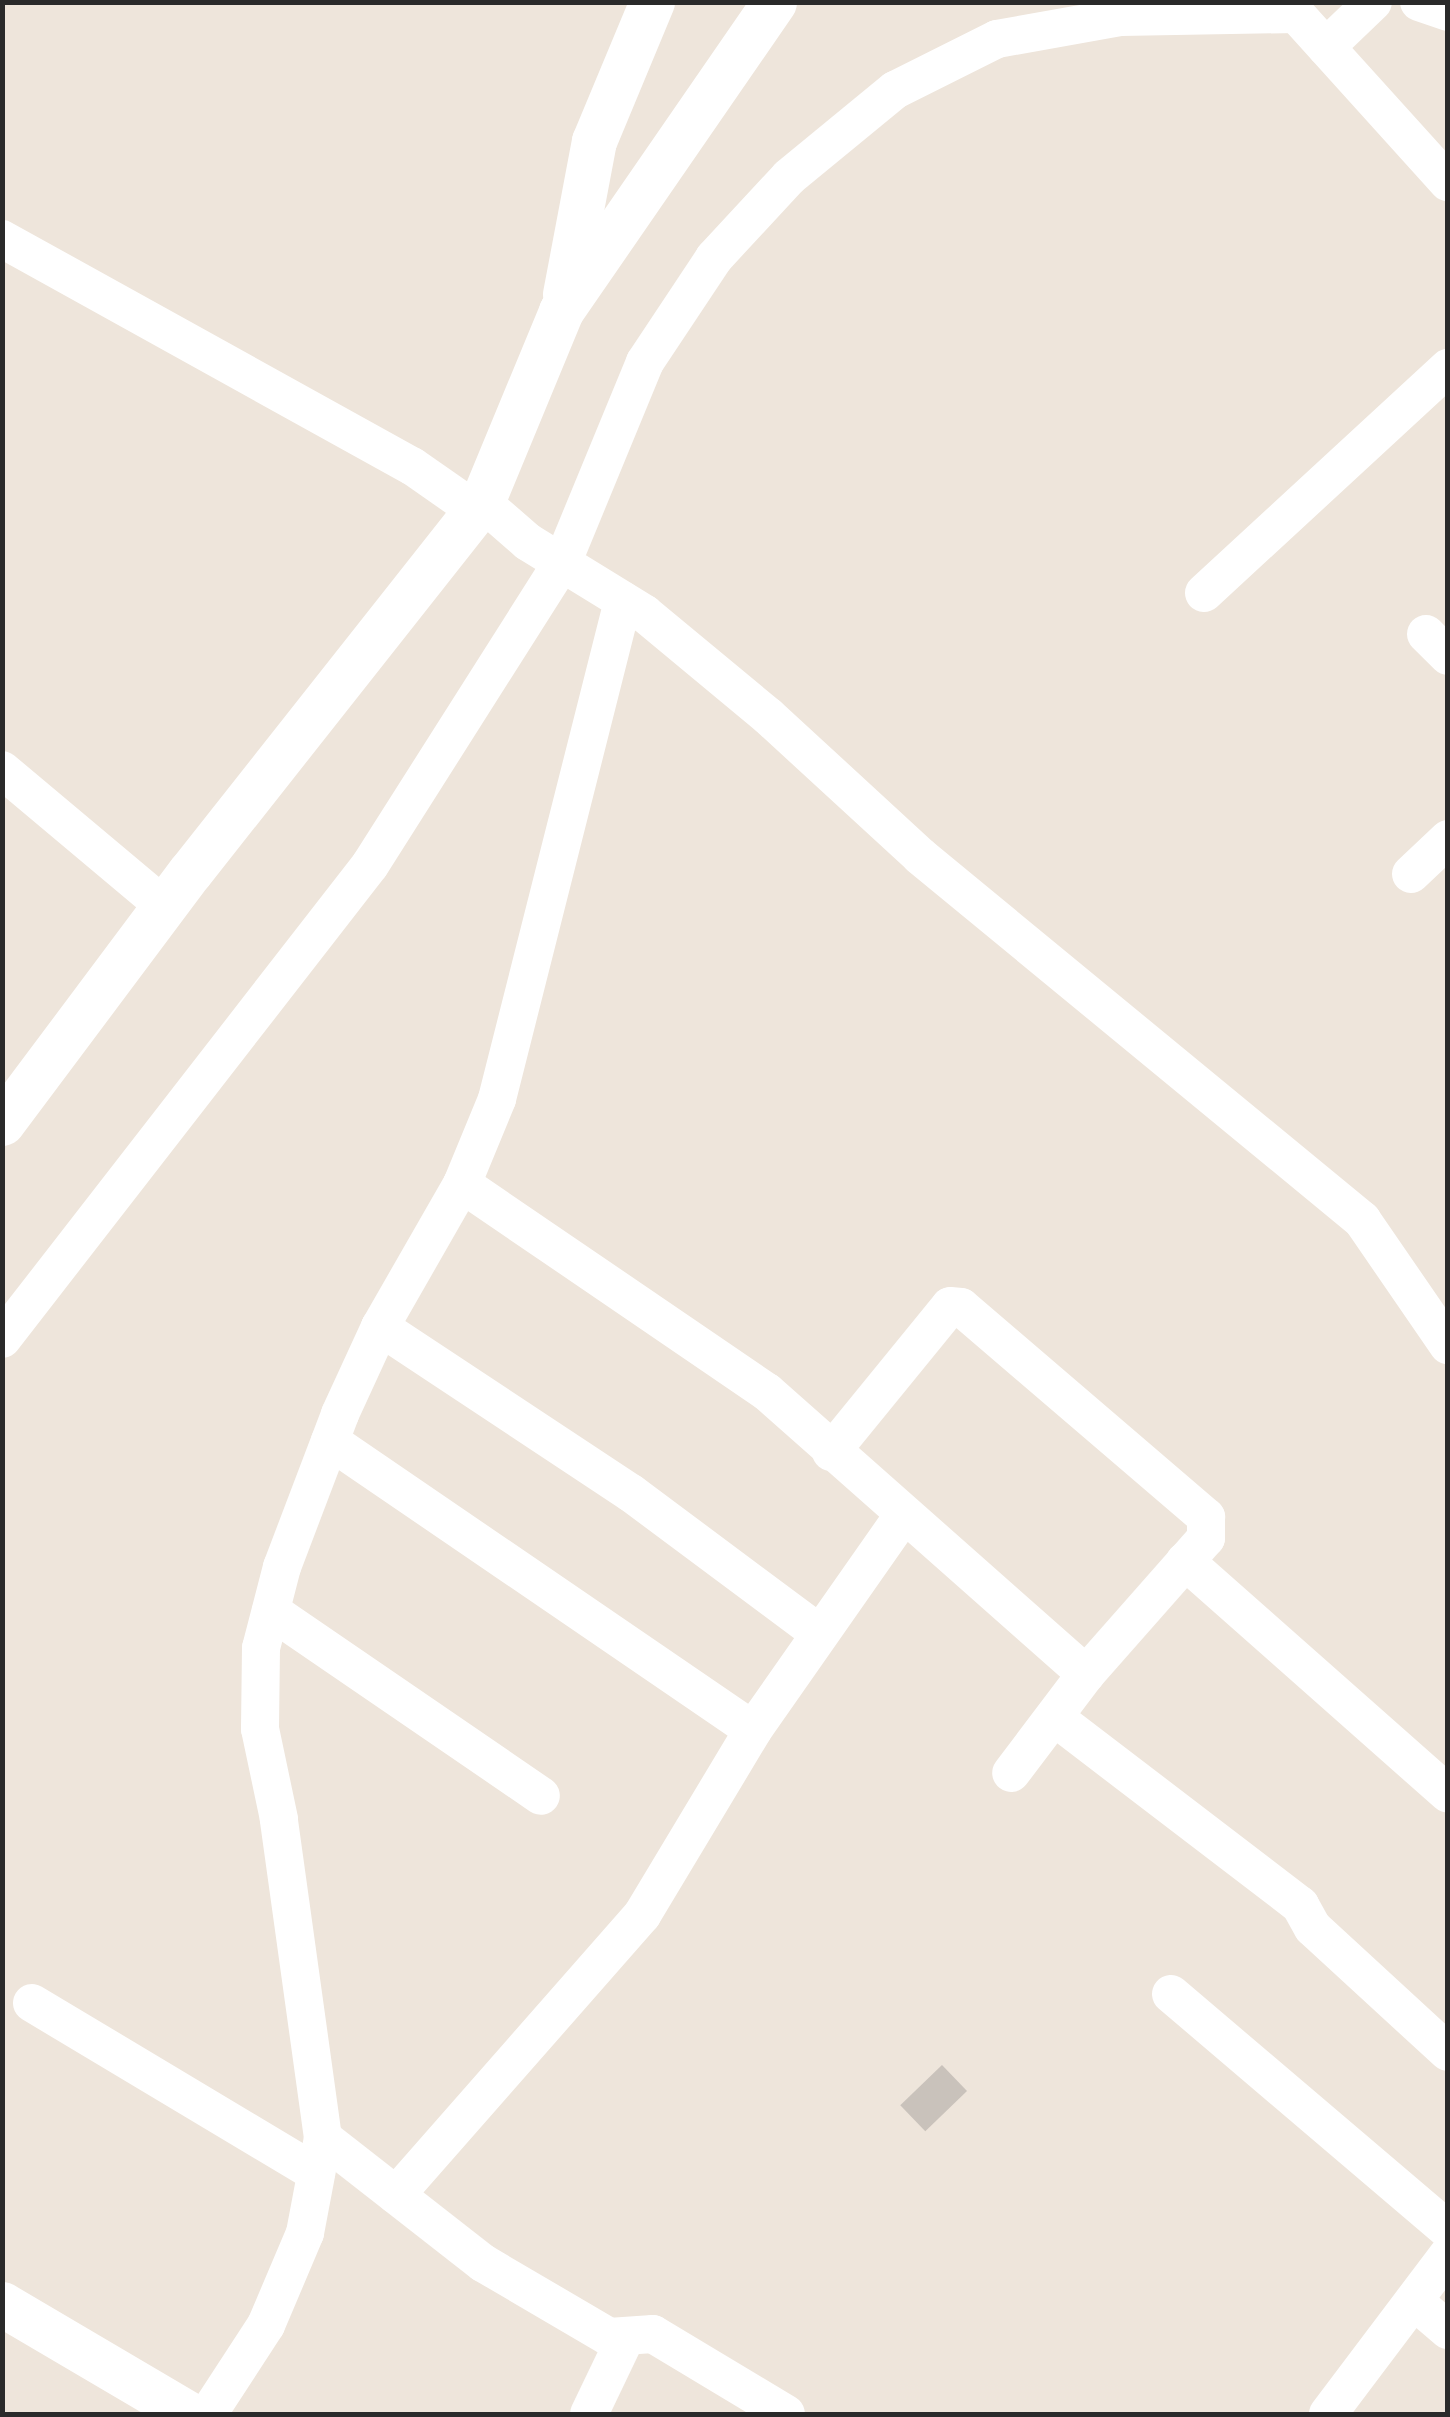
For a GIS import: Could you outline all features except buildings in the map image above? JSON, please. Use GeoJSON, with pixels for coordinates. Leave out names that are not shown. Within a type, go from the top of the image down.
{"type":"FeatureCollection","features":[{"type":"Feature","properties":{"kind":"street"},"geometry":{"type":"LineString","coordinates":[[561,311],[594,140],[652,2]]}},
{"type":"Feature","properties":{"kind":"street"},"geometry":{"type":"LineString","coordinates":[[2,1124],[164,906],[478,506],[561,311],[774,2]]}},
{"type":"Feature","properties":{"kind":"street"},"geometry":{"type":"LineString","coordinates":[[1326,47],[1373,2]]}},
{"type":"Feature","properties":{"kind":"street"},"geometry":{"type":"LineString","coordinates":[[1419,2],[1448,12]]}},
{"type":"Feature","properties":{"kind":"street"},"geometry":{"type":"LineString","coordinates":[[2,1339],[370,865],[563,561],[645,362],[714,258],[788,177],[896,90],[997,38],[1120,18],[1291,8],[1448,182]]}},
{"type":"Feature","properties":{"kind":"street"},"geometry":{"type":"LineString","coordinates":[[2,239],[412,466],[623,601],[768,716],[920,856],[1362,1220],[1440,1318]]}},
{"type":"Feature","properties":{"kind":"street"},"geometry":{"type":"LineString","coordinates":[[1204,593],[1448,368]]}},
{"type":"Feature","properties":{"kind":"street"},"geometry":{"type":"LineString","coordinates":[[208,2414],[266,2324],[304,2233],[319,2156],[280,1820],[260,1729],[260,1648],[330,1440],[380,1327],[462,1184],[497,1099],[623,601]]}},
{"type":"Feature","properties":{"kind":"street"},"geometry":{"type":"LineString","coordinates":[[2,770],[164,906]]}},
{"type":"Feature","properties":{"kind":"street"},"geometry":{"type":"LineString","coordinates":[[1411,874],[1448,839]]}},
{"type":"Feature","properties":{"kind":"street"},"geometry":{"type":"LineString","coordinates":[[462,1184],[767,1392],[1086,1674]]}},
{"type":"Feature","properties":{"kind":"street"},"geometry":{"type":"LineString","coordinates":[[831,1452],[950,1306],[961,1307],[1206,1518],[1206,1538],[1086,1674],[1011,1773]]}},
{"type":"Feature","properties":{"kind":"street"},"geometry":{"type":"LineString","coordinates":[[380,1327],[631,1493],[819,1633]]}},
{"type":"Feature","properties":{"kind":"street"},"geometry":{"type":"LineString","coordinates":[[330,1440],[753,1730]]}},
{"type":"Feature","properties":{"kind":"street"},"geometry":{"type":"LineString","coordinates":[[396,2195],[642,1915],[753,1730],[903,1516]]}},
{"type":"Feature","properties":{"kind":"street"},"geometry":{"type":"LineString","coordinates":[[1185,1561],[1448,1794]]}},
{"type":"Feature","properties":{"kind":"street"},"geometry":{"type":"LineString","coordinates":[[271,1611],[541,1796]]}},
{"type":"Feature","properties":{"kind":"street"},"geometry":{"type":"LineString","coordinates":[[1054,1717],[1300,1905],[1313,1928],[1448,2052]]}},
{"type":"Feature","properties":{"kind":"street"},"geometry":{"type":"LineString","coordinates":[[1172,1994],[1448,2230]]}},
{"type":"Feature","properties":{"kind":"street"},"geometry":{"type":"LineString","coordinates":[[32,2002],[396,2195],[483,2263],[609,2337],[625,2339],[654,2334],[786,2414]]}},
{"type":"Feature","properties":{"kind":"street"},"geometry":{"type":"LineString","coordinates":[[1328,2414],[1448,2256]]}},
{"type":"Feature","properties":{"kind":"street"},"geometry":{"type":"LineString","coordinates":[[1414,2301],[1448,2330]]}},
{"type":"Feature","properties":{"kind":"street"},"geometry":{"type":"LineString","coordinates":[[2,2304],[189,2414]]}},
{"type":"Feature","properties":{"kind":"street"},"geometry":{"type":"LineString","coordinates":[[590,2414],[625,2339]]}}]}
